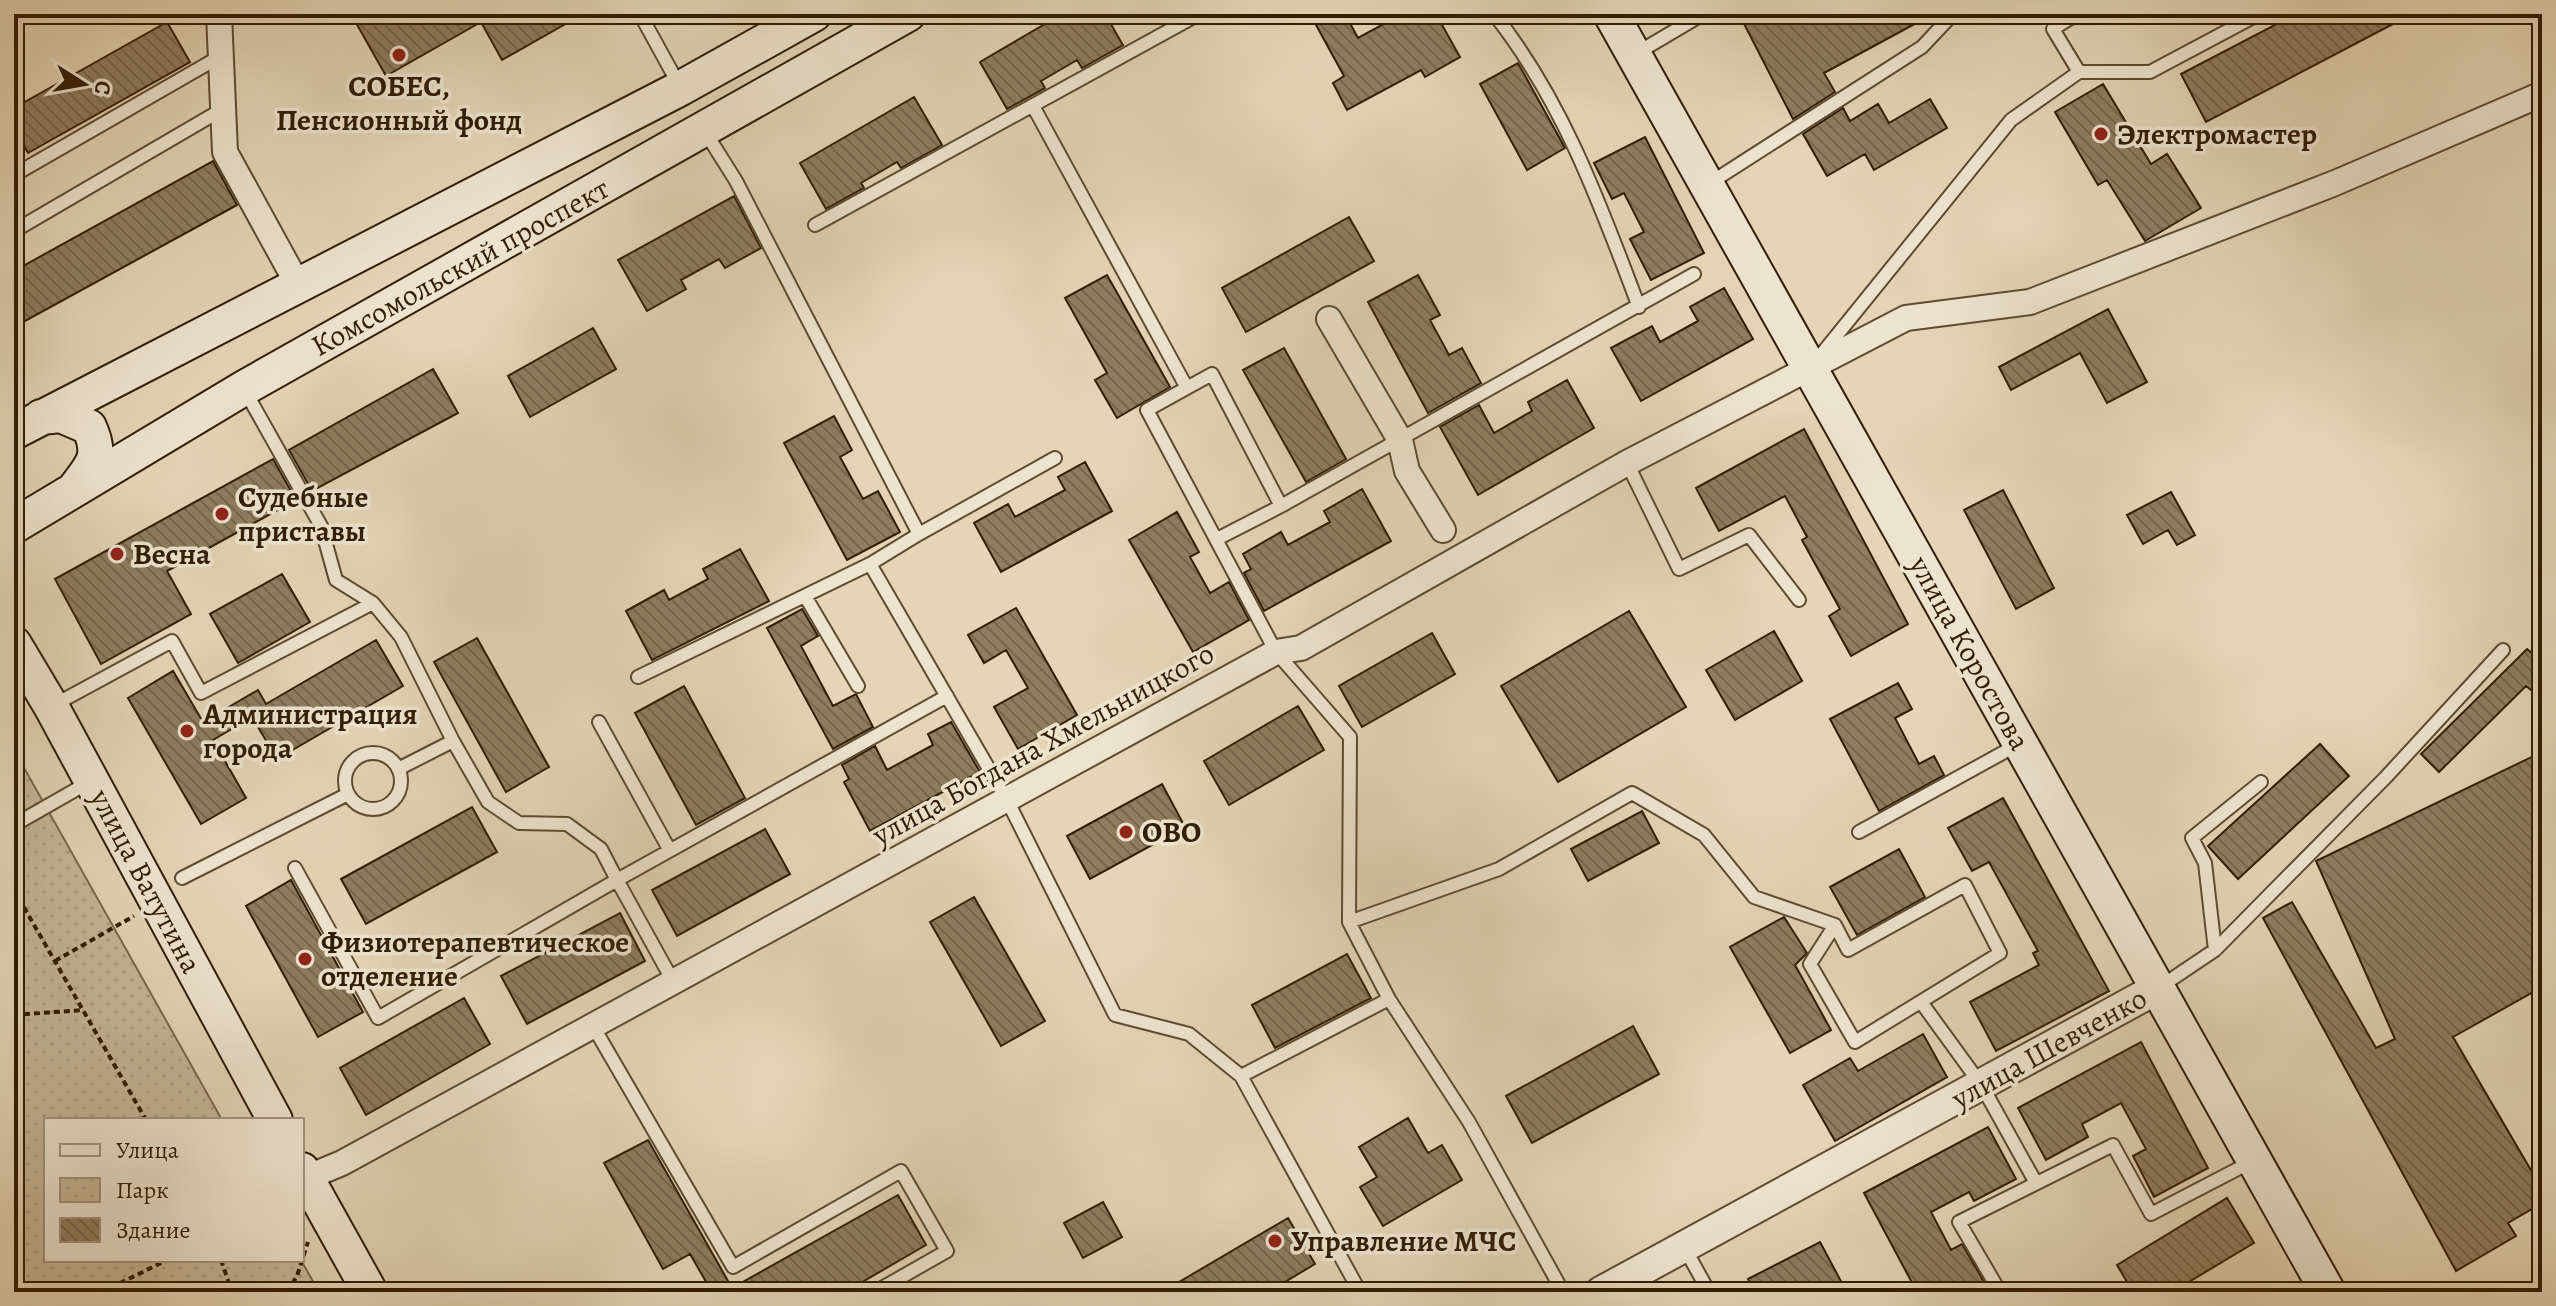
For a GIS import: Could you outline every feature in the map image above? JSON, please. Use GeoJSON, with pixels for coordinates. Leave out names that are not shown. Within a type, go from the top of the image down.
{"type":"FeatureCollection","features":[{"type":"Feature","properties":{"kind":"main road","name":"Комсомольский проспект"},"geometry":{"type":"LineString","coordinates":[[28,424],[681,88],[814,14]]}},
{"type":"Feature","properties":{"kind":"main road","name":"Комсомольский проспект"},"geometry":{"type":"LineString","coordinates":[[14,526],[244,388],[908,14]]}},
{"type":"Feature","properties":{"kind":"main road","name":"улица Коростова"},"geometry":{"type":"LineString","coordinates":[[1611,14],[2328,1292]]}},
{"type":"Feature","properties":{"kind":"main road"},"geometry":{"type":"LineString","coordinates":[[28,424],[61,415],[89,427],[97,445],[93,466],[76,487]]}},
{"type":"Feature","properties":{"kind":"main road","name":"улица Ватутина"},"geometry":{"type":"LineString","coordinates":[[14,644],[51,706],[274,1118]]}},
{"type":"Feature","properties":{"kind":"main road"},"geometry":{"type":"LineString","coordinates":[[304,1174],[370,1292]]}},
{"type":"Feature","properties":{"kind":"street"},"geometry":{"type":"LineString","coordinates":[[219,14],[225,152],[297,283]]}},
{"type":"Feature","properties":{"kind":"street","name":"улица Богдана Хмельницкого"},"geometry":{"type":"LineString","coordinates":[[304,1174],[342,1163],[1276,652],[1301,648],[1627,463],[1906,318],[2030,302],[2335,183],[2542,94]]}},
{"type":"Feature","properties":{"kind":"street"},"geometry":{"type":"LineString","coordinates":[[1329,319],[1400,440],[1407,471],[1443,530]]}},
{"type":"Feature","properties":{"kind":"street","name":"улица Шевченко"},"geometry":{"type":"LineString","coordinates":[[1602,1292],[2158,988]]}},
{"type":"Feature","properties":{"kind":"street","name":"улица Шевченко"},"geometry":{"type":"LineString","coordinates":[[1602,1292],[2158,988]]}},
{"type":"Feature","properties":{"kind":"lane"},"geometry":{"type":"LineString","coordinates":[[640,14],[681,88]]}},
{"type":"Feature","properties":{"kind":"lane"},"geometry":{"type":"LineString","coordinates":[[815,225],[1199,14]]}},
{"type":"Feature","properties":{"kind":"lane"},"geometry":{"type":"LineString","coordinates":[[1494,14],[1522,49],[1581,155],[1639,307]]}},
{"type":"Feature","properties":{"kind":"lane"},"geometry":{"type":"LineString","coordinates":[[1634,54],[1703,14]]}},
{"type":"Feature","properties":{"kind":"lane"},"geometry":{"type":"LineString","coordinates":[[1708,185],[1922,47],[1953,14]]}},
{"type":"Feature","properties":{"kind":"lane"},"geometry":{"type":"LineString","coordinates":[[2077,14],[2053,29],[2079,72]]}},
{"type":"Feature","properties":{"kind":"lane"},"geometry":{"type":"LineString","coordinates":[[1810,368],[2011,120],[2079,72],[2150,72],[2259,14]]}},
{"type":"Feature","properties":{"kind":"lane"},"geometry":{"type":"LineString","coordinates":[[14,175],[221,56]]}},
{"type":"Feature","properties":{"kind":"lane"},"geometry":{"type":"LineString","coordinates":[[1033,106],[1187,388]]}},
{"type":"Feature","properties":{"kind":"lane"},"geometry":{"type":"LineString","coordinates":[[14,231],[223,109]]}},
{"type":"Feature","properties":{"kind":"lane"},"geometry":{"type":"LineString","coordinates":[[704,130],[736,181],[919,534]]}},
{"type":"Feature","properties":{"kind":"lane"},"geometry":{"type":"LineString","coordinates":[[1217,539],[1694,274]]}},
{"type":"Feature","properties":{"kind":"lane"},"geometry":{"type":"LineString","coordinates":[[1281,506],[1212,374],[1147,410],[1276,652],[1350,737],[1349,922],[1389,999],[1469,1122],[1563,1292]]}},
{"type":"Feature","properties":{"kind":"lane"},"geometry":{"type":"LineString","coordinates":[[244,388],[321,526],[336,580],[373,603],[401,637],[453,741],[488,802],[519,823],[567,824],[601,849],[674,983]]}},
{"type":"Feature","properties":{"kind":"lane"},"geometry":{"type":"LineString","coordinates":[[638,677],[870,564],[1055,458]]}},
{"type":"Feature","properties":{"kind":"lane"},"geometry":{"type":"LineString","coordinates":[[1627,463],[1679,569],[1749,535],[1799,600]]}},
{"type":"Feature","properties":{"kind":"lane"},"geometry":{"type":"LineString","coordinates":[[870,564],[1007,800],[1115,1015],[1189,1034],[1241,1076],[1360,1292]]}},
{"type":"Feature","properties":{"kind":"lane"},"geometry":{"type":"LineString","coordinates":[[805,596],[858,686]]}},
{"type":"Feature","properties":{"kind":"lane"},"geometry":{"type":"LineString","coordinates":[[51,706],[79,695],[172,641],[201,693],[373,603]]}},
{"type":"Feature","properties":{"kind":"lane"},"geometry":{"type":"LineString","coordinates":[[2158,988],[2215,950],[2386,777],[2503,650]]}},
{"type":"Feature","properties":{"kind":"lane"},"geometry":{"type":"LineString","coordinates":[[295,868],[378,1018],[669,849],[947,696]]}},
{"type":"Feature","properties":{"kind":"lane"},"geometry":{"type":"LineString","coordinates":[[599,722],[669,849]]}},
{"type":"Feature","properties":{"kind":"lane"},"geometry":{"type":"LineString","coordinates":[[398,769],[453,741]]}},
{"type":"Feature","properties":{"kind":"lane"},"geometry":{"type":"LineString","coordinates":[[1859,832],[2020,743]]}},
{"type":"Feature","properties":{"kind":"lane"},"geometry":{"type":"LineString","coordinates":[[379,754],[398,769],[399,789],[388,804],[371,809],[354,801],[348,794],[345,785],[348,768],[361,756],[379,754]]}},
{"type":"Feature","properties":{"kind":"lane"},"geometry":{"type":"LineString","coordinates":[[14,825],[92,781]]}},
{"type":"Feature","properties":{"kind":"lane"},"geometry":{"type":"LineString","coordinates":[[2215,950],[2205,863],[2192,838],[2261,782]]}},
{"type":"Feature","properties":{"kind":"lane"},"geometry":{"type":"LineString","coordinates":[[1349,922],[1499,869],[1632,793],[1704,835],[1754,897],[1835,925],[1848,950],[1965,885],[2000,953],[1855,1042],[1810,964],[1835,925]]}},
{"type":"Feature","properties":{"kind":"lane"},"geometry":{"type":"LineString","coordinates":[[182,878],[348,794]]}},
{"type":"Feature","properties":{"kind":"lane"},"geometry":{"type":"LineString","coordinates":[[1241,1076],[1389,999]]}},
{"type":"Feature","properties":{"kind":"lane"},"geometry":{"type":"LineString","coordinates":[[1921,1002],[1982,1086],[2036,1183]]}},
{"type":"Feature","properties":{"kind":"lane"},"geometry":{"type":"LineString","coordinates":[[593,1026],[733,1267],[901,1171],[947,1251],[875,1292]]}},
{"type":"Feature","properties":{"kind":"lane"},"geometry":{"type":"LineString","coordinates":[[2000,1292],[1959,1222],[2113,1145],[2151,1214],[2254,1160]]}},
{"type":"Feature","properties":{"kind":"lane"},"geometry":{"type":"LineString","coordinates":[[1684,1247],[1709,1292]]}},
{"type":"Feature","properties":{"kind":"path"},"geometry":{"type":"LineString","coordinates":[[14,890],[145,1118]]}},
{"type":"Feature","properties":{"kind":"path"},"geometry":{"type":"LineString","coordinates":[[55,961],[157,902]]}},
{"type":"Feature","properties":{"kind":"path"},"geometry":{"type":"LineString","coordinates":[[14,1015],[83,1010]]}},
{"type":"Feature","properties":{"kind":"path"},"geometry":{"type":"LineString","coordinates":[[304,1254],[308,1242]]}},
{"type":"Feature","properties":{"kind":"path"},"geometry":{"type":"LineString","coordinates":[[102,1292],[163,1262]]}},
{"type":"Feature","properties":{"kind":"path"},"geometry":{"type":"LineString","coordinates":[[222,1262],[232,1292]]}},
{"type":"Feature","properties":{"kind":"path"},"geometry":{"type":"LineString","coordinates":[[287,1292],[302,1262]]}},
{"type":"Feature","properties":{"kind":"green space"},"geometry":{"type":"Polygon","coordinates":[[[14,750],[221,1118],[44,1118],[44,1262],[302,1262],[319,1292],[14,1292],[14,750]]]}},
{"type":"Feature","properties":{"kind":"building"},"geometry":{"type":"Polygon","coordinates":[[[351,14],[583,14],[502,60],[481,22],[386,76],[351,14]]]}},
{"type":"Feature","properties":{"kind":"building"},"geometry":{"type":"Polygon","coordinates":[[[1062,14],[1105,14],[1123,45],[1082,68],[1077,60],[1041,81],[1045,88],[1007,109],[980,62],[1062,14]]]}},
{"type":"Feature","properties":{"kind":"building"},"geometry":{"type":"Polygon","coordinates":[[[1310,14],[1345,14],[1358,38],[1402,14],[1436,14],[1460,57],[1425,77],[1421,70],[1347,110],[1333,83],[1344,76],[1310,14]]]}},
{"type":"Feature","properties":{"kind":"building"},"geometry":{"type":"Polygon","coordinates":[[[1739,14],[1933,14],[1824,73],[1835,92],[1793,119],[1739,14]]]}},
{"type":"Feature","properties":{"kind":"building"},"geometry":{"type":"Polygon","coordinates":[[[2296,14],[2412,14],[2206,122],[2181,74],[2296,14]]]}},
{"type":"Feature","properties":{"kind":"building"},"geometry":{"type":"Polygon","coordinates":[[[167,22],[190,62],[28,153],[14,129],[14,108],[167,22]]]}},
{"type":"Feature","properties":{"kind":"building"},"geometry":{"type":"Polygon","coordinates":[[[1518,63],[1565,148],[1527,170],[1480,84],[1518,63]]]}},
{"type":"Feature","properties":{"kind":"building"},"geometry":{"type":"Polygon","coordinates":[[[2103,84],[2151,164],[2167,154],[2201,208],[2145,241],[2107,180],[2098,185],[2055,112],[2103,84]]]}},
{"type":"Feature","properties":{"kind":"building"},"geometry":{"type":"Polygon","coordinates":[[[914,97],[942,145],[901,168],[897,162],[861,183],[864,188],[826,209],[800,163],[914,97]]]}},
{"type":"Feature","properties":{"kind":"building"},"geometry":{"type":"Polygon","coordinates":[[[1930,99],[1947,128],[1874,170],[1865,154],[1827,176],[1803,134],[1843,108],[1850,121],[1878,104],[1889,123],[1930,99]]]}},
{"type":"Feature","properties":{"kind":"building"},"geometry":{"type":"Polygon","coordinates":[[[1645,137],[1704,253],[1651,280],[1630,239],[1644,232],[1624,193],[1612,199],[1594,163],[1645,137]]]}},
{"type":"Feature","properties":{"kind":"building"},"geometry":{"type":"Polygon","coordinates":[[[213,161],[237,205],[14,327],[14,271],[213,161]]]}},
{"type":"Feature","properties":{"kind":"building"},"geometry":{"type":"Polygon","coordinates":[[[734,196],[761,248],[725,268],[719,259],[681,280],[686,289],[647,311],[618,260],[734,196]]]}},
{"type":"Feature","properties":{"kind":"building"},"geometry":{"type":"Polygon","coordinates":[[[1349,217],[1374,261],[1246,332],[1222,288],[1349,217]]]}},
{"type":"Feature","properties":{"kind":"building"},"geometry":{"type":"Polygon","coordinates":[[[1107,275],[1170,387],[1117,418],[1095,380],[1107,373],[1065,298],[1107,275]]]}},
{"type":"Feature","properties":{"kind":"building"},"geometry":{"type":"Polygon","coordinates":[[[1418,275],[1440,315],[1430,320],[1449,355],[1462,348],[1481,383],[1428,413],[1368,302],[1418,275]]]}},
{"type":"Feature","properties":{"kind":"building"},"geometry":{"type":"Polygon","coordinates":[[[1724,288],[1753,339],[1641,401],[1611,348],[1652,326],[1660,342],[1698,321],[1690,307],[1724,288]]]}},
{"type":"Feature","properties":{"kind":"building"},"geometry":{"type":"Polygon","coordinates":[[[2108,309],[2147,382],[2107,403],[2080,353],[2011,390],[1999,367],[2108,309]]]}},
{"type":"Feature","properties":{"kind":"building"},"geometry":{"type":"Polygon","coordinates":[[[593,328],[616,369],[530,417],[508,376],[593,328]]]}},
{"type":"Feature","properties":{"kind":"building"},"geometry":{"type":"Polygon","coordinates":[[[1284,348],[1346,459],[1306,482],[1243,370],[1284,348]]]}},
{"type":"Feature","properties":{"kind":"building"},"geometry":{"type":"Polygon","coordinates":[[[433,369],[458,413],[312,491],[289,450],[433,369]]]}},
{"type":"Feature","properties":{"kind":"building"},"geometry":{"type":"Polygon","coordinates":[[[1567,380],[1594,428],[1478,495],[1440,427],[1479,405],[1494,433],[1532,411],[1528,402],[1567,380]]]}},
{"type":"Feature","properties":{"kind":"building"},"geometry":{"type":"Polygon","coordinates":[[[834,416],[852,450],[840,457],[863,499],[878,491],[900,532],[847,560],[784,443],[834,416]]]}},
{"type":"Feature","properties":{"kind":"building"},"geometry":{"type":"Polygon","coordinates":[[[1804,429],[1908,624],[1851,656],[1829,616],[1840,609],[1802,540],[1807,537],[1785,496],[1719,531],[1696,488],[1804,429]]]}},
{"type":"Feature","properties":{"kind":"building"},"geometry":{"type":"Polygon","coordinates":[[[273,459],[296,500],[167,571],[191,614],[101,664],[55,579],[273,459]]]}},
{"type":"Feature","properties":{"kind":"building"},"geometry":{"type":"Polygon","coordinates":[[[1085,462],[1112,511],[1001,572],[974,523],[1008,504],[1015,517],[1065,490],[1058,477],[1085,462]]]}},
{"type":"Feature","properties":{"kind":"building"},"geometry":{"type":"Polygon","coordinates":[[[1362,489],[1391,541],[1264,611],[1244,573],[1251,569],[1243,554],[1281,532],[1288,545],[1330,522],[1324,511],[1362,489]]]}},
{"type":"Feature","properties":{"kind":"building"},"geometry":{"type":"Polygon","coordinates":[[[2003,490],[2054,588],[2016,609],[1964,510],[2003,490]]]}},
{"type":"Feature","properties":{"kind":"building"},"geometry":{"type":"Polygon","coordinates":[[[2171,492],[2195,535],[2177,545],[2168,530],[2143,544],[2127,515],[2171,492]]]}},
{"type":"Feature","properties":{"kind":"building"},"geometry":{"type":"Polygon","coordinates":[[[1177,512],[1199,552],[1190,557],[1210,593],[1229,582],[1249,620],[1193,652],[1129,540],[1177,512]]]}},
{"type":"Feature","properties":{"kind":"building"},"geometry":{"type":"Polygon","coordinates":[[[740,549],[769,601],[652,660],[626,611],[664,590],[669,600],[708,579],[703,569],[740,549]]]}},
{"type":"Feature","properties":{"kind":"building"},"geometry":{"type":"Polygon","coordinates":[[[282,574],[310,622],[238,663],[210,614],[282,574]]]}},
{"type":"Feature","properties":{"kind":"building"},"geometry":{"type":"Polygon","coordinates":[[[1016,608],[1077,715],[1018,749],[994,707],[1028,688],[1006,650],[984,663],[968,635],[1016,608]]]}},
{"type":"Feature","properties":{"kind":"building"},"geometry":{"type":"Polygon","coordinates":[[[802,609],[818,636],[801,646],[833,706],[856,694],[873,727],[833,749],[767,628],[802,609]]]}},
{"type":"Feature","properties":{"kind":"building"},"geometry":{"type":"Polygon","coordinates":[[[1629,611],[1686,707],[1558,782],[1501,686],[1629,611]]]}},
{"type":"Feature","properties":{"kind":"building"},"geometry":{"type":"Polygon","coordinates":[[[1774,631],[1802,681],[1735,720],[1706,670],[1774,631]]]}},
{"type":"Feature","properties":{"kind":"building"},"geometry":{"type":"Polygon","coordinates":[[[1432,633],[1455,674],[1362,727],[1339,686],[1432,633]]]}},
{"type":"Feature","properties":{"kind":"building"},"geometry":{"type":"Polygon","coordinates":[[[477,638],[549,767],[506,792],[434,662],[477,638]]]}},
{"type":"Feature","properties":{"kind":"building","name":"Администрация города"},"geometry":{"type":"Polygon","coordinates":[[[376,640],[403,686],[277,759],[252,717],[213,740],[246,798],[201,824],[128,698],[173,671],[203,722],[258,690],[266,704],[376,640]]]}},
{"type":"Feature","properties":{"kind":"building"},"geometry":{"type":"Polygon","coordinates":[[[2527,649],[2542,661],[2542,699],[2526,686],[2439,772],[2421,754],[2527,649]]]}},
{"type":"Feature","properties":{"kind":"building"},"geometry":{"type":"Polygon","coordinates":[[[1898,683],[1912,709],[1895,718],[1919,764],[1934,756],[1944,775],[1879,811],[1830,719],[1898,683]]]}},
{"type":"Feature","properties":{"kind":"building"},"geometry":{"type":"Polygon","coordinates":[[[684,686],[745,798],[696,825],[635,713],[684,686]]]}},
{"type":"Feature","properties":{"kind":"building"},"geometry":{"type":"Polygon","coordinates":[[[1298,706],[1324,750],[1229,805],[1204,761],[1298,706]]]}},
{"type":"Feature","properties":{"kind":"building"},"geometry":{"type":"Polygon","coordinates":[[[951,722],[980,772],[870,831],[844,782],[849,779],[842,765],[875,746],[887,770],[933,745],[928,734],[951,722]]]}},
{"type":"Feature","properties":{"kind":"building"},"geometry":{"type":"Polygon","coordinates":[[[2320,744],[2349,776],[2238,879],[2208,846],[2320,744]]]}},
{"type":"Feature","properties":{"kind":"building"},"geometry":{"type":"Polygon","coordinates":[[[2542,752],[2542,987],[2453,1037],[2542,1189],[2542,1203],[2508,1223],[2516,1236],[2456,1271],[2263,918],[2292,902],[2376,1048],[2395,1039],[2316,861],[2542,752]]]}},
{"type":"Feature","properties":{"kind":"building","name":"ОВО"},"geometry":{"type":"Polygon","coordinates":[[[1162,784],[1185,827],[1090,879],[1067,836],[1162,784]]]}},
{"type":"Feature","properties":{"kind":"building"},"geometry":{"type":"Polygon","coordinates":[[[2003,798],[2109,991],[1996,1051],[1970,1002],[2039,965],[2033,953],[2038,951],[1989,862],[1972,871],[1948,828],[2003,798]]]}},
{"type":"Feature","properties":{"kind":"building"},"geometry":{"type":"Polygon","coordinates":[[[472,807],[497,852],[366,924],[341,879],[472,807]]]}},
{"type":"Feature","properties":{"kind":"building"},"geometry":{"type":"Polygon","coordinates":[[[1642,811],[1659,843],[1588,881],[1571,849],[1642,811]]]}},
{"type":"Feature","properties":{"kind":"building"},"geometry":{"type":"Polygon","coordinates":[[[765,829],[790,874],[677,936],[652,890],[765,829]]]}},
{"type":"Feature","properties":{"kind":"building"},"geometry":{"type":"Polygon","coordinates":[[[1899,849],[1925,897],[1857,935],[1830,887],[1899,849]]]}},
{"type":"Feature","properties":{"kind":"building","name":"Физиотерапевтическое отделение"},"geometry":{"type":"Polygon","coordinates":[[[291,880],[363,1012],[318,1037],[246,906],[291,880]]]}},
{"type":"Feature","properties":{"kind":"building"},"geometry":{"type":"Polygon","coordinates":[[[974,897],[1045,1021],[1001,1046],[930,922],[974,897]]]}},
{"type":"Feature","properties":{"kind":"building"},"geometry":{"type":"Polygon","coordinates":[[[620,913],[645,961],[527,1024],[501,976],[620,913]]]}},
{"type":"Feature","properties":{"kind":"building"},"geometry":{"type":"Polygon","coordinates":[[[1784,917],[1807,953],[1795,965],[1831,1030],[1790,1053],[1730,947],[1784,917]]]}},
{"type":"Feature","properties":{"kind":"building"},"geometry":{"type":"Polygon","coordinates":[[[1347,954],[1371,998],[1275,1048],[1252,1005],[1347,954]]]}},
{"type":"Feature","properties":{"kind":"building"},"geometry":{"type":"Polygon","coordinates":[[[464,998],[490,1044],[366,1115],[340,1068],[464,998]]]}},
{"type":"Feature","properties":{"kind":"building"},"geometry":{"type":"Polygon","coordinates":[[[1633,1026],[1659,1074],[1532,1143],[1506,1096],[1633,1026]]]}},
{"type":"Feature","properties":{"kind":"building"},"geometry":{"type":"Polygon","coordinates":[[[1923,1034],[1947,1077],[1835,1141],[1803,1085],[1850,1058],[1858,1071],[1923,1034]]]}},
{"type":"Feature","properties":{"kind":"building"},"geometry":{"type":"Polygon","coordinates":[[[2141,1042],[2208,1168],[2154,1197],[2133,1156],[2146,1149],[2121,1103],[2082,1124],[2088,1137],[2046,1160],[2018,1108],[2141,1042]]]}},
{"type":"Feature","properties":{"kind":"building"},"geometry":{"type":"Polygon","coordinates":[[[1408,1118],[1428,1153],[1442,1145],[1462,1180],[1383,1226],[1360,1187],[1377,1177],[1359,1147],[1408,1118]]]}},
{"type":"Feature","properties":{"kind":"building"},"geometry":{"type":"Polygon","coordinates":[[[1988,1127],[2016,1179],[1974,1201],[1969,1192],[1931,1212],[1951,1250],[1962,1244],[1990,1292],[1917,1292],[1864,1193],[1988,1127]]]}},
{"type":"Feature","properties":{"kind":"building"},"geometry":{"type":"Polygon","coordinates":[[[648,1140],[732,1288],[898,1195],[926,1245],[845,1292],[712,1292],[690,1254],[663,1269],[604,1163],[648,1140]]]}},
{"type":"Feature","properties":{"kind":"building"},"geometry":{"type":"Polygon","coordinates":[[[2227,1198],[2254,1243],[2172,1292],[2133,1292],[2117,1265],[2227,1198]]]}},
{"type":"Feature","properties":{"kind":"building"},"geometry":{"type":"Polygon","coordinates":[[[1103,1202],[1122,1237],[1083,1258],[1064,1223],[1103,1202]]]}},
{"type":"Feature","properties":{"kind":"building","name":"Управление МЧС"},"geometry":{"type":"Polygon","coordinates":[[[1288,1218],[1315,1264],[1268,1292],[1162,1292],[1288,1218]]]}},
{"type":"Feature","properties":{"kind":"building"},"geometry":{"type":"Polygon","coordinates":[[[1820,1242],[1843,1285],[1830,1292],[1755,1292],[1748,1279],[1820,1242]]]}},
{"type":"Feature","properties":{"kind":"place","name":"СОБЕС, Пенсионный фонд"},"geometry":{"type":"Point","coordinates":[399,55]}},
{"type":"Feature","properties":{"kind":"place","name":"Электромастер"},"geometry":{"type":"Point","coordinates":[2101,134]}},
{"type":"Feature","properties":{"kind":"place","name":"Судебные приставы"},"geometry":{"type":"Point","coordinates":[222,514]}},
{"type":"Feature","properties":{"kind":"place","name":"Весна"},"geometry":{"type":"Point","coordinates":[117,554]}},
{"type":"Feature","properties":{"kind":"place","name":"Администрация города"},"geometry":{"type":"Point","coordinates":[187,731]}},
{"type":"Feature","properties":{"kind":"place","name":"ОВО"},"geometry":{"type":"Point","coordinates":[1126,832]}},
{"type":"Feature","properties":{"kind":"place","name":"Физиотерапевтическое отделение"},"geometry":{"type":"Point","coordinates":[305,959]}},
{"type":"Feature","properties":{"kind":"place","name":"Управление МЧС"},"geometry":{"type":"Point","coordinates":[1275,1241]}}]}
